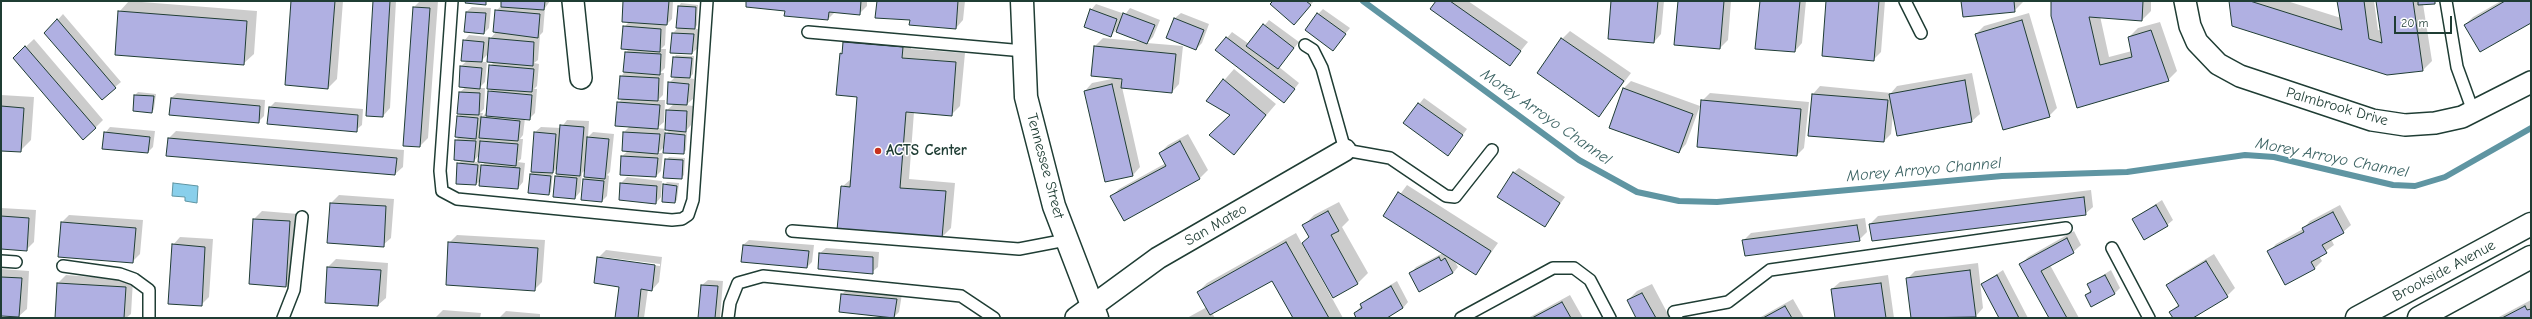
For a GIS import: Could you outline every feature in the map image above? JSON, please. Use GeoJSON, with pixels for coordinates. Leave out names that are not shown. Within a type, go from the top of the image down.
{"type":"FeatureCollection","features":[{"type":"Feature","properties":{"kind":"main road","name":"Tennessee Street"},"geometry":{"type":"LineString","coordinates":[[1022,1],[1026,97],[1054,206],[1066,240],[1088,314]]}},
{"type":"Feature","properties":{"kind":"main road","name":"Brookside Avenue"},"geometry":{"type":"LineString","coordinates":[[2357,318],[2531,224]]}},
{"type":"Feature","properties":{"kind":"main road","name":"Brookside Avenue"},"geometry":{"type":"LineString","coordinates":[[2419,318],[2531,257]]}},
{"type":"Feature","properties":{"kind":"street"},"geometry":{"type":"LineString","coordinates":[[573,1],[581,78]]}},
{"type":"Feature","properties":{"kind":"street","name":"Palmbrook Drive"},"geometry":{"type":"LineString","coordinates":[[2185,1],[2190,26],[2197,42],[2218,64],[2240,76],[2372,120],[2405,125],[2428,124],[2462,117],[2531,82]]}},
{"type":"Feature","properties":{"kind":"street","name":"San Mateo"},"geometry":{"type":"LineString","coordinates":[[1088,314],[1158,258],[1345,150]]}},
{"type":"Feature","properties":{"kind":"lane"},"geometry":{"type":"LineString","coordinates":[[452,1],[440,171],[442,191],[457,199],[672,220],[682,219],[688,215],[693,200],[708,1]]}},
{"type":"Feature","properties":{"kind":"lane"},"geometry":{"type":"LineString","coordinates":[[1905,1],[1921,33]]}},
{"type":"Feature","properties":{"kind":"lane"},"geometry":{"type":"LineString","coordinates":[[2446,1],[2457,67],[2473,111]]}},
{"type":"Feature","properties":{"kind":"lane"},"geometry":{"type":"LineString","coordinates":[[808,32],[1024,51]]}},
{"type":"Feature","properties":{"kind":"lane"},"geometry":{"type":"LineString","coordinates":[[1306,45],[1313,50],[1322,68],[1345,150],[1390,158],[1446,196],[1455,197],[1492,150]]}},
{"type":"Feature","properties":{"kind":"lane"},"geometry":{"type":"LineString","coordinates":[[283,318],[294,290],[302,217]]}},
{"type":"Feature","properties":{"kind":"lane"},"geometry":{"type":"LineString","coordinates":[[1677,318],[1674,312],[1728,302],[1770,270],[2066,228]]}},
{"type":"Feature","properties":{"kind":"lane"},"geometry":{"type":"LineString","coordinates":[[792,231],[1019,249],[1066,240]]}},
{"type":"Feature","properties":{"kind":"lane"},"geometry":{"type":"LineString","coordinates":[[2112,248],[2149,318]]}},
{"type":"Feature","properties":{"kind":"lane"},"geometry":{"type":"LineString","coordinates":[[1,261],[16,262]]}},
{"type":"Feature","properties":{"kind":"lane"},"geometry":{"type":"LineString","coordinates":[[63,266],[120,274],[134,279],[149,290],[149,318]]}},
{"type":"Feature","properties":{"kind":"lane"},"geometry":{"type":"LineString","coordinates":[[1461,318],[1553,268],[1574,268],[1590,280],[1610,318]]}},
{"type":"Feature","properties":{"kind":"lane"},"geometry":{"type":"LineString","coordinates":[[728,318],[730,303],[738,283],[763,276],[961,296],[994,318]]}},
{"type":"Feature","properties":{"kind":"water"},"geometry":{"type":"Polygon","coordinates":[[[173,183],[198,186],[197,203],[185,201],[185,197],[172,196],[173,183]]]}},
{"type":"Feature","properties":{"kind":"building"},"geometry":{"type":"Polygon","coordinates":[[[291,1],[335,1],[328,89],[285,85],[291,1]]]}},
{"type":"Feature","properties":{"kind":"building"},"geometry":{"type":"Polygon","coordinates":[[[373,1],[390,1],[383,117],[366,116],[373,1]]]}},
{"type":"Feature","properties":{"kind":"building"},"geometry":{"type":"Polygon","coordinates":[[[466,1],[486,1],[486,5],[465,3],[466,1]]]}},
{"type":"Feature","properties":{"kind":"building"},"geometry":{"type":"Polygon","coordinates":[[[501,1],[545,1],[544,10],[501,7],[501,1]]]}},
{"type":"Feature","properties":{"kind":"building"},"geometry":{"type":"Polygon","coordinates":[[[623,1],[669,1],[667,25],[622,22],[623,1]]]}},
{"type":"Feature","properties":{"kind":"building"},"geometry":{"type":"Polygon","coordinates":[[[746,1],[861,1],[860,15],[829,12],[828,20],[784,16],[785,11],[746,7],[746,1]]]}},
{"type":"Feature","properties":{"kind":"building"},"geometry":{"type":"Polygon","coordinates":[[[877,1],[958,1],[956,29],[909,25],[910,20],[875,18],[877,1]]]}},
{"type":"Feature","properties":{"kind":"building"},"geometry":{"type":"Polygon","coordinates":[[[1273,1],[1306,1],[1311,5],[1294,25],[1270,4],[1273,1]]]}},
{"type":"Feature","properties":{"kind":"building"},"geometry":{"type":"Polygon","coordinates":[[[1436,1],[1450,1],[1521,51],[1510,66],[1430,9],[1436,1]]]}},
{"type":"Feature","properties":{"kind":"building"},"geometry":{"type":"Polygon","coordinates":[[[1611,1],[1658,1],[1654,43],[1608,39],[1611,1]]]}},
{"type":"Feature","properties":{"kind":"building"},"geometry":{"type":"Polygon","coordinates":[[[1678,1],[1724,1],[1720,49],[1674,45],[1678,1]]]}},
{"type":"Feature","properties":{"kind":"building"},"geometry":{"type":"Polygon","coordinates":[[[1760,1],[1800,1],[1795,52],[1755,49],[1760,1]]]}},
{"type":"Feature","properties":{"kind":"building"},"geometry":{"type":"Polygon","coordinates":[[[1826,1],[1879,1],[1874,61],[1822,56],[1826,1]]]}},
{"type":"Feature","properties":{"kind":"building"},"geometry":{"type":"Polygon","coordinates":[[[1961,1],[2014,1],[2015,12],[1963,17],[1961,1]]]}},
{"type":"Feature","properties":{"kind":"building"},"geometry":{"type":"Polygon","coordinates":[[[2051,1],[2143,1],[2142,21],[2089,17],[2100,65],[2132,57],[2128,37],[2151,30],[2169,81],[2077,108],[2051,16],[2051,1]]]}},
{"type":"Feature","properties":{"kind":"building"},"geometry":{"type":"Polygon","coordinates":[[[2229,1],[2250,1],[2342,30],[2337,1],[2364,1],[2369,39],[2382,43],[2376,1],[2413,1],[2423,71],[2387,75],[2232,26],[2229,1]]]}},
{"type":"Feature","properties":{"kind":"building"},"geometry":{"type":"Polygon","coordinates":[[[2418,1],[2435,1],[2435,4],[2418,5],[2418,1]]]}},
{"type":"Feature","properties":{"kind":"building"},"geometry":{"type":"Polygon","coordinates":[[[2505,1],[2531,1],[2531,23],[2480,52],[2464,25],[2505,1]]]}},
{"type":"Feature","properties":{"kind":"building"},"geometry":{"type":"Polygon","coordinates":[[[678,6],[696,7],[695,29],[676,28],[678,6]]]}},
{"type":"Feature","properties":{"kind":"building"},"geometry":{"type":"Polygon","coordinates":[[[413,7],[430,8],[420,147],[403,146],[413,7]]]}},
{"type":"Feature","properties":{"kind":"building"},"geometry":{"type":"Polygon","coordinates":[[[1090,9],[1117,19],[1111,37],[1084,27],[1090,9]]]}},
{"type":"Feature","properties":{"kind":"building"},"geometry":{"type":"Polygon","coordinates":[[[495,10],[540,14],[538,38],[493,32],[495,10]]]}},
{"type":"Feature","properties":{"kind":"building"},"geometry":{"type":"Polygon","coordinates":[[[118,11],[247,21],[244,65],[115,55],[118,11]]]}},
{"type":"Feature","properties":{"kind":"building"},"geometry":{"type":"Polygon","coordinates":[[[466,12],[486,13],[484,34],[464,32],[466,12]]]}},
{"type":"Feature","properties":{"kind":"building"},"geometry":{"type":"Polygon","coordinates":[[[1123,13],[1155,25],[1147,44],[1116,32],[1123,13]]]}},
{"type":"Feature","properties":{"kind":"building"},"geometry":{"type":"Polygon","coordinates":[[[1317,13],[1346,34],[1333,51],[1305,30],[1317,13]]]}},
{"type":"Feature","properties":{"kind":"building"},"geometry":{"type":"Polygon","coordinates":[[[1174,18],[1204,30],[1196,50],[1166,38],[1174,18]]]}},
{"type":"Feature","properties":{"kind":"building"},"geometry":{"type":"Polygon","coordinates":[[[57,19],[116,88],[102,100],[44,33],[57,19]]]}},
{"type":"Feature","properties":{"kind":"building"},"geometry":{"type":"Polygon","coordinates":[[[2022,20],[2050,117],[2003,130],[1975,34],[2022,20]]]}},
{"type":"Feature","properties":{"kind":"building"},"geometry":{"type":"Polygon","coordinates":[[[1263,24],[1294,48],[1278,69],[1246,46],[1263,24]]]}},
{"type":"Feature","properties":{"kind":"building"},"geometry":{"type":"Polygon","coordinates":[[[623,26],[661,29],[660,52],[621,49],[623,26]]]}},
{"type":"Feature","properties":{"kind":"building"},"geometry":{"type":"Polygon","coordinates":[[[672,33],[694,34],[692,54],[670,53],[672,33]]]}},
{"type":"Feature","properties":{"kind":"building"},"geometry":{"type":"Polygon","coordinates":[[[1226,37],[1295,89],[1284,103],[1215,50],[1226,37]]]}},
{"type":"Feature","properties":{"kind":"building"},"geometry":{"type":"Polygon","coordinates":[[[489,38],[534,42],[533,66],[487,62],[489,38]]]}},
{"type":"Feature","properties":{"kind":"building"},"geometry":{"type":"Polygon","coordinates":[[[1561,38],[1624,81],[1599,117],[1537,73],[1561,38]]]}},
{"type":"Feature","properties":{"kind":"building"},"geometry":{"type":"Polygon","coordinates":[[[463,40],[484,42],[482,62],[461,61],[463,40]]]}},
{"type":"Feature","properties":{"kind":"building","name":"ACTS Center"},"geometry":{"type":"Polygon","coordinates":[[[843,42],[903,47],[902,58],[956,62],[952,116],[906,112],[900,188],[946,191],[942,238],[837,230],[841,186],[850,187],[857,97],[836,95],[840,53],[842,54],[843,42]]]}},
{"type":"Feature","properties":{"kind":"building"},"geometry":{"type":"Polygon","coordinates":[[[25,46],[96,128],[83,140],[13,58],[25,46]]]}},
{"type":"Feature","properties":{"kind":"building"},"geometry":{"type":"Polygon","coordinates":[[[1094,46],[1176,54],[1172,93],[1121,88],[1122,79],[1091,76],[1094,46]]]}},
{"type":"Feature","properties":{"kind":"building"},"geometry":{"type":"Polygon","coordinates":[[[625,52],[661,54],[660,75],[623,72],[625,52]]]}},
{"type":"Feature","properties":{"kind":"building"},"geometry":{"type":"Polygon","coordinates":[[[673,57],[692,58],[690,78],[671,77],[673,57]]]}},
{"type":"Feature","properties":{"kind":"building"},"geometry":{"type":"Polygon","coordinates":[[[489,65],[534,69],[532,92],[487,89],[489,65]]]}},
{"type":"Feature","properties":{"kind":"building"},"geometry":{"type":"Polygon","coordinates":[[[460,66],[482,68],[480,89],[459,87],[460,66]]]}},
{"type":"Feature","properties":{"kind":"building"},"geometry":{"type":"Polygon","coordinates":[[[620,76],[659,78],[658,101],[618,99],[620,76]]]}},
{"type":"Feature","properties":{"kind":"building"},"geometry":{"type":"Polygon","coordinates":[[[1223,79],[1266,115],[1234,155],[1209,135],[1230,115],[1206,101],[1223,79]]]}},
{"type":"Feature","properties":{"kind":"building"},"geometry":{"type":"Polygon","coordinates":[[[1965,80],[1972,122],[1897,136],[1889,94],[1965,80]]]}},
{"type":"Feature","properties":{"kind":"building"},"geometry":{"type":"Polygon","coordinates":[[[668,82],[689,84],[687,105],[667,104],[668,82]]]}},
{"type":"Feature","properties":{"kind":"building"},"geometry":{"type":"Polygon","coordinates":[[[1112,84],[1133,176],[1105,182],[1084,91],[1112,84]]]}},
{"type":"Feature","properties":{"kind":"building"},"geometry":{"type":"Polygon","coordinates":[[[1623,88],[1693,114],[1679,153],[1609,128],[1623,88]]]}},
{"type":"Feature","properties":{"kind":"building"},"geometry":{"type":"Polygon","coordinates":[[[488,91],[532,95],[530,120],[486,116],[488,91]]]}},
{"type":"Feature","properties":{"kind":"building"},"geometry":{"type":"Polygon","coordinates":[[[459,92],[480,93],[479,115],[457,114],[459,92]]]}},
{"type":"Feature","properties":{"kind":"building"},"geometry":{"type":"Polygon","coordinates":[[[1812,94],[1888,100],[1884,142],[1808,136],[1812,94]]]}},
{"type":"Feature","properties":{"kind":"building"},"geometry":{"type":"Polygon","coordinates":[[[134,95],[154,96],[152,113],[133,111],[134,95]]]}},
{"type":"Feature","properties":{"kind":"building"},"geometry":{"type":"Polygon","coordinates":[[[171,98],[260,106],[259,123],[169,115],[171,98]]]}},
{"type":"Feature","properties":{"kind":"building"},"geometry":{"type":"Polygon","coordinates":[[[1701,100],[1801,109],[1797,156],[1697,147],[1701,100]]]}},
{"type":"Feature","properties":{"kind":"building"},"geometry":{"type":"Polygon","coordinates":[[[617,102],[660,105],[658,129],[615,126],[617,102]]]}},
{"type":"Feature","properties":{"kind":"building"},"geometry":{"type":"Polygon","coordinates":[[[1418,103],[1463,135],[1448,156],[1403,123],[1418,103]]]}},
{"type":"Feature","properties":{"kind":"building"},"geometry":{"type":"Polygon","coordinates":[[[1,106],[24,108],[21,152],[1,151],[1,106]]]}},
{"type":"Feature","properties":{"kind":"building"},"geometry":{"type":"Polygon","coordinates":[[[269,107],[358,115],[357,132],[267,124],[269,107]]]}},
{"type":"Feature","properties":{"kind":"building"},"geometry":{"type":"Polygon","coordinates":[[[666,110],[687,111],[686,132],[665,130],[666,110]]]}},
{"type":"Feature","properties":{"kind":"building"},"geometry":{"type":"Polygon","coordinates":[[[457,116],[478,118],[476,139],[455,137],[457,116]]]}},
{"type":"Feature","properties":{"kind":"building"},"geometry":{"type":"Polygon","coordinates":[[[481,117],[520,121],[518,141],[479,138],[481,117]]]}},
{"type":"Feature","properties":{"kind":"building"},"geometry":{"type":"Polygon","coordinates":[[[560,125],[584,127],[580,176],[556,174],[560,125]]]}},
{"type":"Feature","properties":{"kind":"building"},"geometry":{"type":"Polygon","coordinates":[[[104,132],[150,137],[148,153],[102,149],[104,132]]]}},
{"type":"Feature","properties":{"kind":"building"},"geometry":{"type":"Polygon","coordinates":[[[534,132],[556,134],[553,173],[531,172],[534,132]]]}},
{"type":"Feature","properties":{"kind":"building"},"geometry":{"type":"Polygon","coordinates":[[[623,132],[660,134],[658,154],[622,151],[623,132]]]}},
{"type":"Feature","properties":{"kind":"building"},"geometry":{"type":"Polygon","coordinates":[[[665,133],[685,135],[684,154],[663,153],[665,133]]]}},
{"type":"Feature","properties":{"kind":"building"},"geometry":{"type":"Polygon","coordinates":[[[587,137],[609,139],[605,179],[584,177],[587,137]]]}},
{"type":"Feature","properties":{"kind":"building"},"geometry":{"type":"Polygon","coordinates":[[[168,138],[397,158],[395,175],[166,156],[168,138]]]}},
{"type":"Feature","properties":{"kind":"building"},"geometry":{"type":"Polygon","coordinates":[[[455,140],[476,141],[474,162],[454,160],[455,140]]]}},
{"type":"Feature","properties":{"kind":"building"},"geometry":{"type":"Polygon","coordinates":[[[480,141],[518,144],[516,166],[478,162],[480,141]]]}},
{"type":"Feature","properties":{"kind":"building"},"geometry":{"type":"Polygon","coordinates":[[[1180,141],[1200,179],[1124,221],[1110,196],[1166,166],[1159,153],[1180,141]]]}},
{"type":"Feature","properties":{"kind":"building"},"geometry":{"type":"Polygon","coordinates":[[[621,156],[658,158],[656,177],[620,175],[621,156]]]}},
{"type":"Feature","properties":{"kind":"building"},"geometry":{"type":"Polygon","coordinates":[[[665,159],[683,160],[682,179],[663,178],[665,159]]]}},
{"type":"Feature","properties":{"kind":"building"},"geometry":{"type":"Polygon","coordinates":[[[457,163],[478,165],[476,185],[456,184],[457,163]]]}},
{"type":"Feature","properties":{"kind":"building"},"geometry":{"type":"Polygon","coordinates":[[[481,165],[520,168],[518,189],[479,186],[481,165]]]}},
{"type":"Feature","properties":{"kind":"building"},"geometry":{"type":"Polygon","coordinates":[[[1513,172],[1560,203],[1545,227],[1497,197],[1513,172]]]}},
{"type":"Feature","properties":{"kind":"building"},"geometry":{"type":"Polygon","coordinates":[[[530,174],[551,176],[549,195],[528,193],[530,174]]]}},
{"type":"Feature","properties":{"kind":"building"},"geometry":{"type":"Polygon","coordinates":[[[555,176],[577,178],[575,199],[553,197],[555,176]]]}},
{"type":"Feature","properties":{"kind":"building"},"geometry":{"type":"Polygon","coordinates":[[[583,179],[604,181],[602,202],[581,200],[583,179]]]}},
{"type":"Feature","properties":{"kind":"building"},"geometry":{"type":"Polygon","coordinates":[[[620,183],[657,186],[656,204],[619,200],[620,183]]]}},
{"type":"Feature","properties":{"kind":"building"},"geometry":{"type":"Polygon","coordinates":[[[663,184],[677,186],[675,203],[662,202],[663,184]]]}},
{"type":"Feature","properties":{"kind":"building"},"geometry":{"type":"Polygon","coordinates":[[[1398,192],[1491,251],[1476,275],[1383,216],[1398,192]]]}},
{"type":"Feature","properties":{"kind":"building"},"geometry":{"type":"Polygon","coordinates":[[[2084,197],[2086,215],[1872,241],[1869,224],[2084,197]]]}},
{"type":"Feature","properties":{"kind":"building"},"geometry":{"type":"Polygon","coordinates":[[[330,203],[386,206],[384,247],[327,243],[330,203]]]}},
{"type":"Feature","properties":{"kind":"building"},"geometry":{"type":"Polygon","coordinates":[[[2156,205],[2168,226],[2144,240],[2132,219],[2156,205]]]}},
{"type":"Feature","properties":{"kind":"building"},"geometry":{"type":"Polygon","coordinates":[[[1328,211],[1339,231],[1331,235],[1358,284],[1333,298],[1302,243],[1309,237],[1302,225],[1328,211]]]}},
{"type":"Feature","properties":{"kind":"building"},"geometry":{"type":"Polygon","coordinates":[[[2333,212],[2344,233],[2322,245],[2327,253],[2311,262],[2315,269],[2285,285],[2267,251],[2304,232],[2302,228],[2333,212]]]}},
{"type":"Feature","properties":{"kind":"building"},"geometry":{"type":"Polygon","coordinates":[[[1,216],[29,218],[27,251],[1,249],[1,216]]]}},
{"type":"Feature","properties":{"kind":"building"},"geometry":{"type":"Polygon","coordinates":[[[253,219],[290,221],[286,287],[249,284],[253,219]]]}},
{"type":"Feature","properties":{"kind":"building"},"geometry":{"type":"Polygon","coordinates":[[[61,222],[136,228],[133,263],[58,257],[61,222]]]}},
{"type":"Feature","properties":{"kind":"building"},"geometry":{"type":"Polygon","coordinates":[[[1857,225],[1860,241],[1745,256],[1742,240],[1857,225]]]}},
{"type":"Feature","properties":{"kind":"building"},"geometry":{"type":"Polygon","coordinates":[[[2067,238],[2074,253],[2041,271],[2067,318],[2049,318],[2019,264],[2067,238]]]}},
{"type":"Feature","properties":{"kind":"building"},"geometry":{"type":"Polygon","coordinates":[[[448,242],[538,248],[535,291],[446,285],[448,242]]]}},
{"type":"Feature","properties":{"kind":"building"},"geometry":{"type":"Polygon","coordinates":[[[1286,242],[1329,318],[1293,318],[1272,281],[1210,315],[1197,292],[1286,242]]]}},
{"type":"Feature","properties":{"kind":"building"},"geometry":{"type":"Polygon","coordinates":[[[172,244],[205,247],[202,306],[168,304],[172,244]]]}},
{"type":"Feature","properties":{"kind":"building"},"geometry":{"type":"Polygon","coordinates":[[[743,245],[809,251],[807,268],[741,262],[743,245]]]}},
{"type":"Feature","properties":{"kind":"building"},"geometry":{"type":"Polygon","coordinates":[[[819,253],[873,257],[873,274],[818,269],[819,253]]]}},
{"type":"Feature","properties":{"kind":"building"},"geometry":{"type":"Polygon","coordinates":[[[597,257],[655,265],[652,291],[641,289],[638,318],[615,318],[619,287],[594,283],[597,257]]]}},
{"type":"Feature","properties":{"kind":"building"},"geometry":{"type":"Polygon","coordinates":[[[1439,257],[1441,261],[1445,258],[1453,273],[1419,292],[1409,273],[1439,257]]]}},
{"type":"Feature","properties":{"kind":"building"},"geometry":{"type":"Polygon","coordinates":[[[2206,261],[2228,297],[2193,318],[2173,318],[2169,312],[2179,306],[2166,285],[2206,261]]]}},
{"type":"Feature","properties":{"kind":"building"},"geometry":{"type":"Polygon","coordinates":[[[327,267],[381,270],[378,306],[325,303],[327,267]]]}},
{"type":"Feature","properties":{"kind":"building"},"geometry":{"type":"Polygon","coordinates":[[[1970,270],[1976,317],[1911,318],[1906,278],[1970,270]]]}},
{"type":"Feature","properties":{"kind":"building"},"geometry":{"type":"Polygon","coordinates":[[[1997,275],[2019,318],[1999,318],[1981,284],[1997,275]]]}},
{"type":"Feature","properties":{"kind":"building"},"geometry":{"type":"Polygon","coordinates":[[[2105,275],[2115,294],[2091,307],[2085,295],[2091,292],[2087,284],[2105,275]]]}},
{"type":"Feature","properties":{"kind":"building"},"geometry":{"type":"Polygon","coordinates":[[[1,277],[22,278],[19,317],[1,316],[1,277]]]}},
{"type":"Feature","properties":{"kind":"building"},"geometry":{"type":"Polygon","coordinates":[[[57,283],[126,287],[124,318],[55,318],[57,283]]]}},
{"type":"Feature","properties":{"kind":"building"},"geometry":{"type":"Polygon","coordinates":[[[1881,283],[1886,318],[1835,318],[1831,289],[1881,283]]]}},
{"type":"Feature","properties":{"kind":"building"},"geometry":{"type":"Polygon","coordinates":[[[701,285],[718,286],[715,318],[698,318],[701,285]]]}},
{"type":"Feature","properties":{"kind":"building"},"geometry":{"type":"Polygon","coordinates":[[[1391,286],[1403,308],[1387,318],[1356,318],[1354,313],[1362,308],[1360,304],[1391,286]]]}},
{"type":"Feature","properties":{"kind":"building"},"geometry":{"type":"Polygon","coordinates":[[[1642,293],[1656,318],[1636,318],[1627,300],[1642,293]]]}},
{"type":"Feature","properties":{"kind":"building"},"geometry":{"type":"Polygon","coordinates":[[[841,294],[897,299],[894,318],[839,312],[841,294]]]}},
{"type":"Feature","properties":{"kind":"building"},"geometry":{"type":"Polygon","coordinates":[[[1562,302],[1571,318],[1532,318],[1562,302]]]}},
{"type":"Feature","properties":{"kind":"building"},"geometry":{"type":"Polygon","coordinates":[[[1785,306],[1792,318],[1763,318],[1785,306]]]}},
{"type":"Feature","properties":{"kind":"building"},"geometry":{"type":"Polygon","coordinates":[[[2525,306],[2527,310],[2531,309],[2531,318],[2502,318],[2525,306]]]}},
{"type":"Feature","properties":{"kind":"waterway","name":"Morey Arroyo Channel"},"geometry":{"type":"LineString","coordinates":[[1363,1],[1579,160],[1637,192],[1679,201],[1717,202],[2002,176],[2127,172],[2245,155],[2274,157],[2393,185],[2415,186],[2445,177],[2531,128]]}},
{"type":"Feature","properties":{"kind":"place","name":"ACTS Center"},"geometry":{"type":"Point","coordinates":[878,151]}}]}
